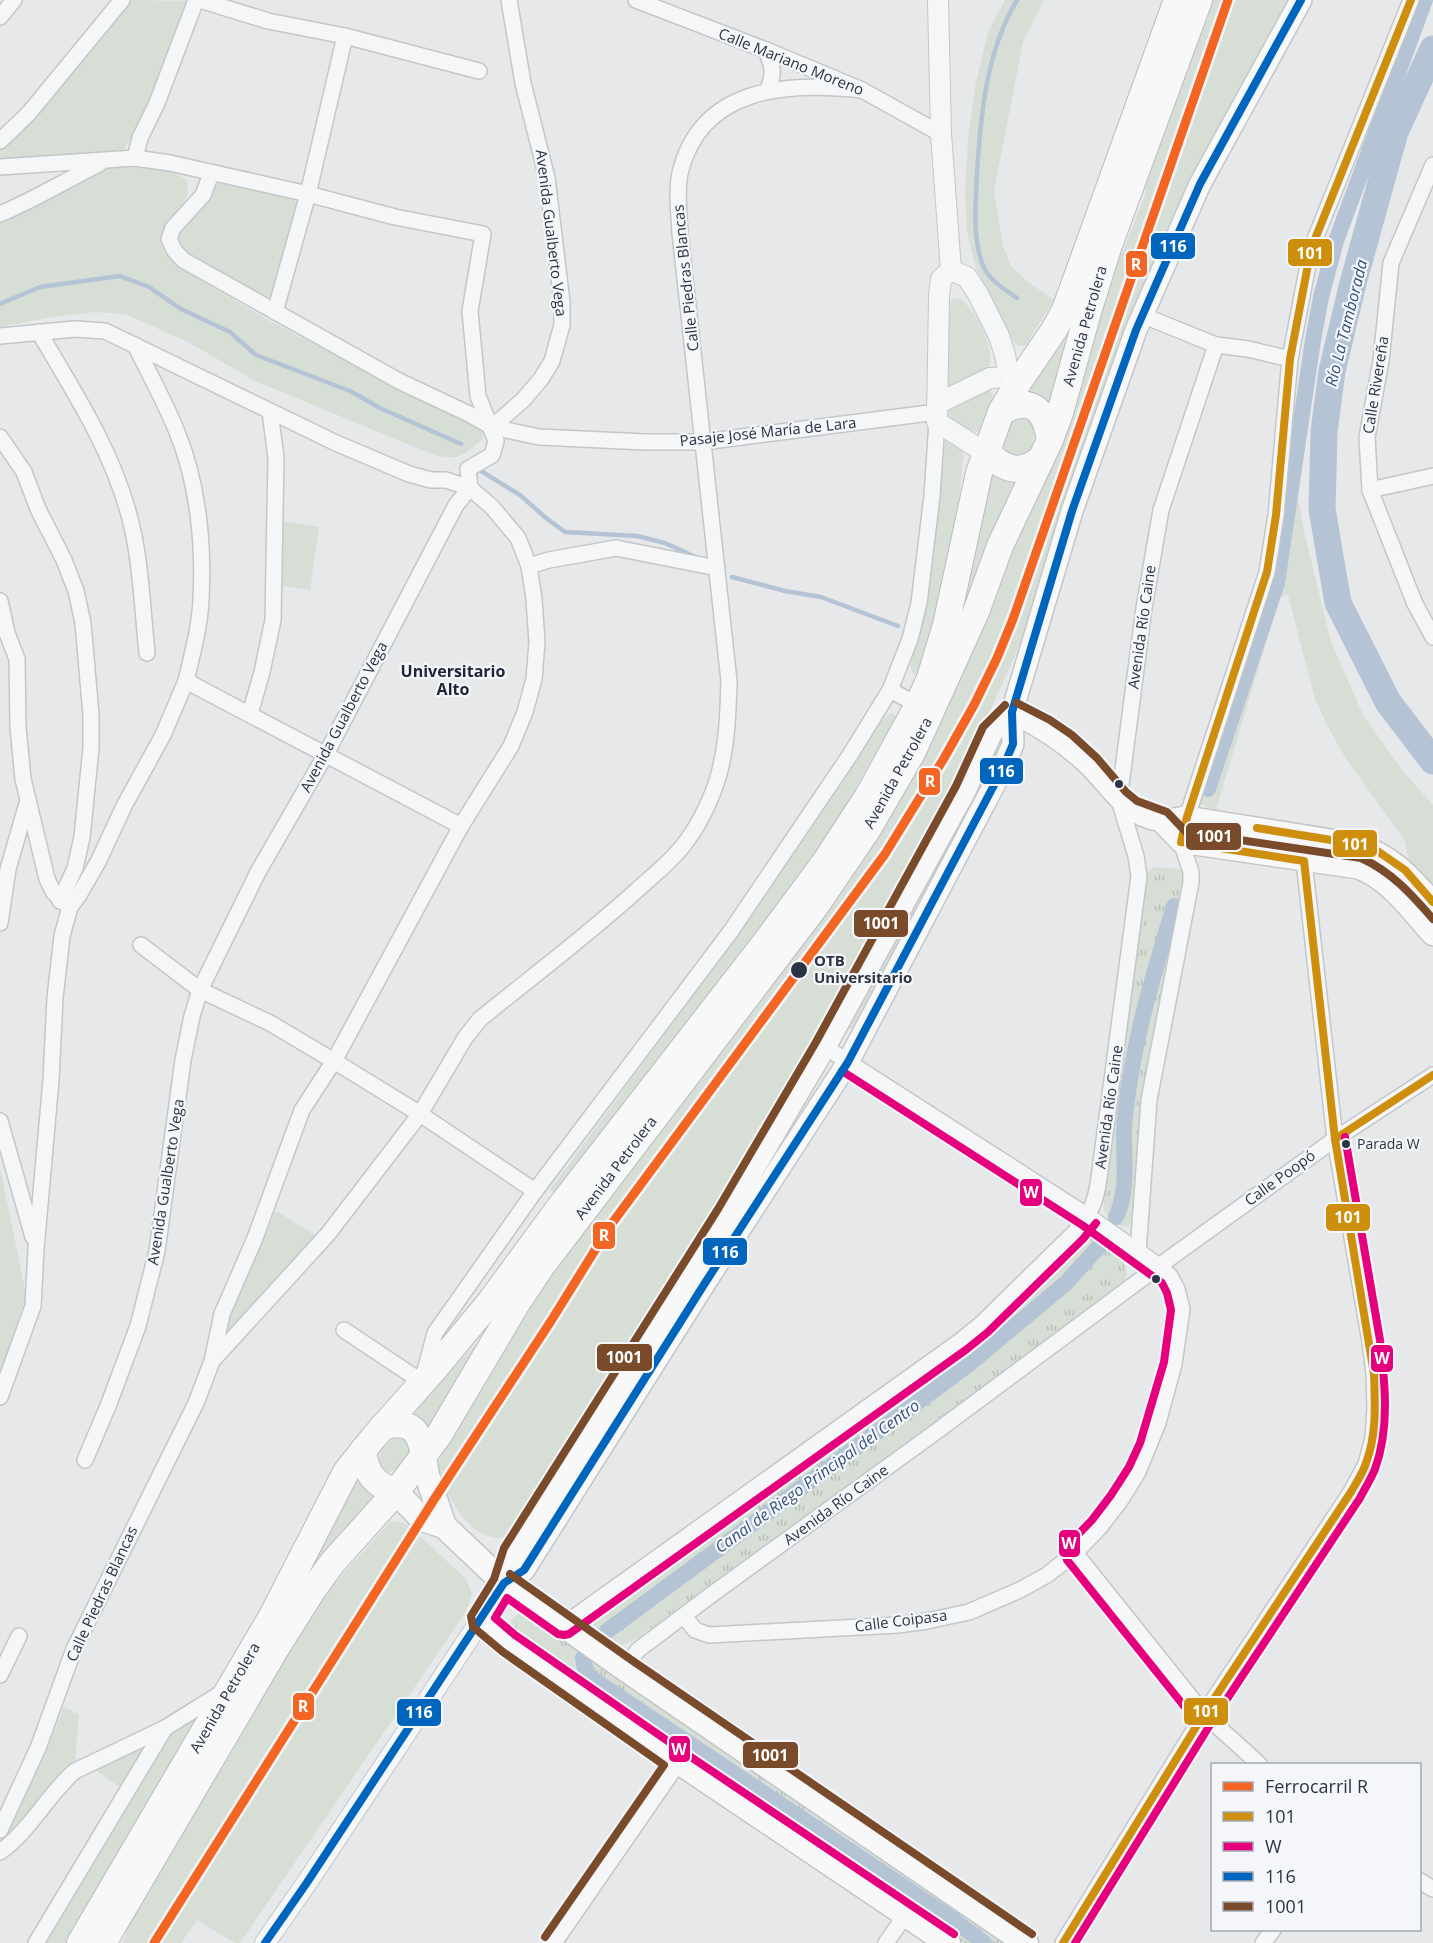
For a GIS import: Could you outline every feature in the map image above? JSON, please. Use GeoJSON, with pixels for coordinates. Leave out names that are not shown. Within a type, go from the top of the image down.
{"type":"FeatureCollection","features":[{"type":"Feature","properties":{"kind":"highway","name":"Avenida Petrolera"},"geometry":{"type":"LineString","coordinates":[[382,1427],[490,1302],[566,1199],[768,939],[825,862],[868,796],[918,705],[930,678],[944,634],[986,453],[1012,381],[1054,330],[1065,310],[1177,0]]}},
{"type":"Feature","properties":{"kind":"highway","name":"Avenida Petrolera"},"geometry":{"type":"LineString","coordinates":[[424,1456],[440,1435],[512,1311],[541,1267],[815,907],[868,829],[913,751],[976,612],[1000,546],[1046,449],[1060,413],[1109,245],[1199,0]]}},
{"type":"Feature","properties":{"kind":"highway"},"geometry":{"type":"LineString","coordinates":[[986,453],[1006,467],[1017,469],[1025,468],[1046,449],[1047,422],[1041,413],[1033,407],[1022,404],[1001,412]]}},
{"type":"Feature","properties":{"kind":"highway"},"geometry":{"type":"LineString","coordinates":[[404,1424],[420,1436],[424,1456],[396,1492],[375,1481],[367,1472],[363,1450],[382,1427],[404,1424]]}},
{"type":"Feature","properties":{"kind":"highway","name":"Avenida Petrolera"},"geometry":{"type":"LineString","coordinates":[[80,1943],[232,1686],[272,1616],[346,1472],[363,1450]]}},
{"type":"Feature","properties":{"kind":"highway","name":"Avenida Petrolera"},"geometry":{"type":"LineString","coordinates":[[103,1943],[278,1645],[314,1588],[333,1562],[396,1492]]}},
{"type":"Feature","properties":{"kind":"main road"},"geometry":{"type":"LineString","coordinates":[[504,1583],[524,1570],[848,1062],[1002,771],[1014,744],[1012,712],[1072,510],[1126,356],[1200,184],[1301,0]]}},
{"type":"Feature","properties":{"kind":"main road"},"geometry":{"type":"LineString","coordinates":[[1012,712],[1045,729],[1066,744],[1089,765],[1119,800],[1132,810],[1147,817],[1161,821],[1187,817],[1356,844],[1376,850],[1405,870],[1433,902]]}},
{"type":"Feature","properties":{"kind":"main road"},"geometry":{"type":"LineString","coordinates":[[948,1943],[679,1762],[509,1643],[481,1620],[504,1583],[513,1554],[691,1274],[825,1047],[965,791],[992,732],[1012,712]]}},
{"type":"Feature","properties":{"kind":"main road"},"geometry":{"type":"LineString","coordinates":[[1161,821],[1181,842],[1358,868],[1374,874],[1385,882],[1433,935]]}},
{"type":"Feature","properties":{"kind":"main road"},"geometry":{"type":"LineString","coordinates":[[424,1456],[427,1474],[444,1526]]}},
{"type":"Feature","properties":{"kind":"main road"},"geometry":{"type":"LineString","coordinates":[[396,1492],[422,1519],[444,1526],[504,1583],[624,1668],[1026,1943]]}},
{"type":"Feature","properties":{"kind":"street"},"geometry":{"type":"LineString","coordinates":[[0,17],[14,0]]}},
{"type":"Feature","properties":{"kind":"street"},"geometry":{"type":"LineString","coordinates":[[0,141],[29,113],[65,72],[122,0]]}},
{"type":"Feature","properties":{"kind":"street"},"geometry":{"type":"LineString","coordinates":[[135,158],[140,138],[157,103],[198,0],[268,21],[345,36],[479,71]]}},
{"type":"Feature","properties":{"kind":"street","name":"Avenida Gualberto Vega"},"geometry":{"type":"LineString","coordinates":[[85,1460],[138,1326],[157,1251],[183,1060],[200,990],[258,872],[326,754],[456,505],[470,488],[468,469],[492,455],[496,441],[492,427],[523,400],[541,380],[552,361],[562,325],[562,302],[547,178],[523,83],[509,0]]}},
{"type":"Feature","properties":{"kind":"street","name":"Calle Mariano Moreno"},"geometry":{"type":"LineString","coordinates":[[636,0],[862,90],[941,134]]}},
{"type":"Feature","properties":{"kind":"street"},"geometry":{"type":"LineString","coordinates":[[938,0],[941,134],[951,270]]}},
{"type":"Feature","properties":{"kind":"street"},"geometry":{"type":"LineString","coordinates":[[1138,1252],[1149,1100],[1191,882],[1191,872],[1181,842],[1187,817],[1267,572],[1276,515],[1290,359],[1311,249],[1411,0]]}},
{"type":"Feature","properties":{"kind":"street"},"geometry":{"type":"LineString","coordinates":[[275,312],[308,194],[345,36]]}},
{"type":"Feature","properties":{"kind":"street"},"geometry":{"type":"LineString","coordinates":[[766,50],[773,78],[767,91]]}},
{"type":"Feature","properties":{"kind":"street","name":"Calle Piedras Blancas"},"geometry":{"type":"LineString","coordinates":[[0,1830],[38,1748],[74,1649],[196,1403],[212,1361],[328,1234],[420,1114],[465,1038],[480,1019],[602,921],[676,854],[692,833],[707,806],[716,784],[724,751],[729,681],[678,211],[680,174],[688,147],[700,129],[716,112],[735,102],[767,91],[810,87],[862,90]]}},
{"type":"Feature","properties":{"kind":"street"},"geometry":{"type":"LineString","coordinates":[[0,167],[135,158],[170,163],[308,194],[395,217],[483,234],[470,311],[478,396],[492,427]]}},
{"type":"Feature","properties":{"kind":"street"},"geometry":{"type":"LineString","coordinates":[[0,214],[24,204],[105,161]]}},
{"type":"Feature","properties":{"kind":"street","name":"Calle Rivereña"},"geometry":{"type":"LineString","coordinates":[[1433,165],[1391,263],[1381,361],[1366,437],[1370,490],[1415,604],[1433,637]]}},
{"type":"Feature","properties":{"kind":"street","name":"Pasaje José María de Lara"},"geometry":{"type":"LineString","coordinates":[[211,174],[203,195],[173,228],[169,239],[174,250],[183,260],[399,381],[470,414],[492,427],[539,437],[702,442],[937,413]]}},
{"type":"Feature","properties":{"kind":"street"},"geometry":{"type":"LineString","coordinates":[[951,270],[967,277],[978,294],[999,336],[1012,381],[1033,407]]}},
{"type":"Feature","properties":{"kind":"street"},"geometry":{"type":"LineString","coordinates":[[344,1330],[422,1382],[435,1333],[535,1191],[731,931],[850,755],[890,690],[910,639],[919,603],[932,496],[941,279],[951,270]]}},
{"type":"Feature","properties":{"kind":"street"},"geometry":{"type":"LineString","coordinates":[[1144,316],[1216,345],[1248,349],[1290,359]]}},
{"type":"Feature","properties":{"kind":"street"},"geometry":{"type":"LineString","coordinates":[[0,336],[75,329],[105,332],[336,443],[409,474],[431,480],[447,480],[470,488],[492,507],[518,538],[529,566],[537,642],[534,679],[525,712],[511,746],[461,826],[334,1061],[302,1110],[255,1238],[222,1314],[212,1361]]}},
{"type":"Feature","properties":{"kind":"street"},"geometry":{"type":"LineString","coordinates":[[39,332],[95,430],[114,471],[128,510],[136,553],[147,653]]}},
{"type":"Feature","properties":{"kind":"street"},"geometry":{"type":"LineString","coordinates":[[65,904],[79,895],[163,735],[186,681],[197,634],[201,600],[201,550],[193,482],[178,433],[135,345]]}},
{"type":"Feature","properties":{"kind":"street","name":"Avenida Río Caine"},"geometry":{"type":"LineString","coordinates":[[563,1625],[960,1341],[981,1324],[1088,1216],[1096,1196],[1099,1178],[1139,876],[1136,855],[1119,800],[1144,608],[1161,510],[1216,345]]}},
{"type":"Feature","properties":{"kind":"street"},"geometry":{"type":"LineString","coordinates":[[937,413],[990,378],[1012,381]]}},
{"type":"Feature","properties":{"kind":"street"},"geometry":{"type":"LineString","coordinates":[[250,714],[273,620],[276,458],[270,411]]}},
{"type":"Feature","properties":{"kind":"street"},"geometry":{"type":"LineString","coordinates":[[937,413],[986,453]]}},
{"type":"Feature","properties":{"kind":"street"},"geometry":{"type":"LineString","coordinates":[[0,438],[24,472],[38,509],[64,560],[76,591],[83,623],[91,715],[91,748],[82,837],[65,904],[55,998],[51,1080],[33,1306],[0,1397]]}},
{"type":"Feature","properties":{"kind":"street"},"geometry":{"type":"LineString","coordinates":[[1370,490],[1433,476]]}},
{"type":"Feature","properties":{"kind":"street"},"geometry":{"type":"LineString","coordinates":[[529,566],[549,560],[616,548],[717,568]]}},
{"type":"Feature","properties":{"kind":"street"},"geometry":{"type":"LineString","coordinates":[[0,600],[7,633],[17,659],[22,779],[46,879],[54,893],[65,904]]}},
{"type":"Feature","properties":{"kind":"street"},"geometry":{"type":"LineString","coordinates":[[186,681],[461,826]]}},
{"type":"Feature","properties":{"kind":"street"},"geometry":{"type":"LineString","coordinates":[[890,690],[918,705]]}},
{"type":"Feature","properties":{"kind":"street"},"geometry":{"type":"LineString","coordinates":[[0,923],[8,868],[28,800]]}},
{"type":"Feature","properties":{"kind":"street"},"geometry":{"type":"LineString","coordinates":[[1063,1943],[1204,1714],[1351,1492],[1366,1464],[1373,1438],[1374,1396],[1370,1342],[1335,1139],[1304,861]]}},
{"type":"Feature","properties":{"kind":"street"},"geometry":{"type":"LineString","coordinates":[[141,945],[200,990],[270,1023],[334,1061],[420,1114],[535,1191]]}},
{"type":"Feature","properties":{"kind":"street"},"geometry":{"type":"LineString","coordinates":[[825,1047],[1088,1216],[1159,1266]]}},
{"type":"Feature","properties":{"kind":"street","name":"Calle Poopó"},"geometry":{"type":"LineString","coordinates":[[1140,1281],[1335,1139],[1433,1075]]}},
{"type":"Feature","properties":{"kind":"street"},"geometry":{"type":"LineString","coordinates":[[0,1121],[36,1249]]}},
{"type":"Feature","properties":{"kind":"street","name":"Calle Coipasa"},"geometry":{"type":"LineString","coordinates":[[684,1616],[695,1630],[709,1635],[898,1625],[969,1612],[995,1602],[1047,1575],[1075,1553],[1100,1527],[1120,1501],[1138,1472],[1158,1423],[1174,1364],[1182,1309],[1177,1289],[1170,1276],[1159,1266]]}},
{"type":"Feature","properties":{"kind":"street","name":"Avenida Río Caine"},"geometry":{"type":"LineString","coordinates":[[624,1668],[638,1650],[1140,1281]]}},
{"type":"Feature","properties":{"kind":"street"},"geometry":{"type":"LineString","coordinates":[[1075,1553],[1204,1714],[1258,1763]]}},
{"type":"Feature","properties":{"kind":"street"},"geometry":{"type":"LineString","coordinates":[[265,1943],[481,1620]]}},
{"type":"Feature","properties":{"kind":"street"},"geometry":{"type":"LineString","coordinates":[[0,1675],[19,1636]]}},
{"type":"Feature","properties":{"kind":"street"},"geometry":{"type":"LineString","coordinates":[[0,1852],[10,1845],[35,1818],[63,1781],[75,1771],[165,1728],[232,1686]]}},
{"type":"Feature","properties":{"kind":"street"},"geometry":{"type":"LineString","coordinates":[[36,1943],[165,1728]]}},
{"type":"Feature","properties":{"kind":"street"},"geometry":{"type":"LineString","coordinates":[[554,1943],[679,1762]]}},
{"type":"Feature","properties":{"kind":"street"},"geometry":{"type":"LineString","coordinates":[[886,1943],[906,1914]]}},
{"type":"Feature","properties":{"kind":"green space"},"geometry":{"type":"Polygon","coordinates":[[[131,0],[187,1],[149,107],[122,151],[0,162],[0,146],[46,103],[131,0]]]}},
{"type":"Feature","properties":{"kind":"green space"},"geometry":{"type":"Polygon","coordinates":[[[1005,0],[1044,0],[1023,42],[994,191],[1003,246],[1011,266],[1027,281],[1054,300],[1026,345],[1021,346],[1011,338],[976,268],[967,232],[965,194],[968,138],[976,82],[988,32],[1005,0]]]}},
{"type":"Feature","properties":{"kind":"green space"},"geometry":{"type":"Polygon","coordinates":[[[1205,0],[1289,0],[1127,326],[1097,409],[1020,644],[974,747],[907,868],[818,1040],[773,1115],[738,1180],[559,1465],[511,1536],[497,1538],[484,1534],[472,1527],[463,1517],[447,1491],[438,1465],[442,1455],[553,1271],[954,686],[1051,466],[1116,257],[1123,251],[1146,193],[1144,183],[1205,0]]]}},
{"type":"Feature","properties":{"kind":"green space"},"geometry":{"type":"Polygon","coordinates":[[[111,167],[161,170],[171,172],[187,181],[188,193],[184,202],[167,222],[160,243],[165,253],[177,266],[268,320],[395,386],[475,424],[484,435],[482,440],[456,457],[434,455],[255,381],[188,342],[125,314],[95,312],[0,327],[0,221],[98,170],[111,167]]]}},
{"type":"Feature","properties":{"kind":"green space"},"geometry":{"type":"Polygon","coordinates":[[[226,181],[293,199],[297,205],[273,296],[266,298],[188,254],[181,247],[178,233],[211,197],[218,183],[226,181]]]}},
{"type":"Feature","properties":{"kind":"green space"},"geometry":{"type":"Polygon","coordinates":[[[958,298],[971,310],[983,330],[990,351],[990,360],[988,368],[981,375],[951,388],[947,386],[949,306],[952,300],[958,298]]]}},
{"type":"Feature","properties":{"kind":"green space"},"geometry":{"type":"Polygon","coordinates":[[[1078,316],[1052,413],[1028,392],[1028,387],[1068,336],[1078,316]]]}},
{"type":"Feature","properties":{"kind":"green space"},"geometry":{"type":"Polygon","coordinates":[[[1302,379],[1310,381],[1295,482],[1304,531],[1330,639],[1363,715],[1402,770],[1433,805],[1433,890],[1410,864],[1404,839],[1346,759],[1327,725],[1315,699],[1288,595],[1280,596],[1216,810],[1199,804],[1275,561],[1302,379]]]}},
{"type":"Feature","properties":{"kind":"green space"},"geometry":{"type":"Polygon","coordinates":[[[989,388],[993,395],[980,432],[949,421],[945,410],[989,388]]]}},
{"type":"Feature","properties":{"kind":"green space"},"geometry":{"type":"Polygon","coordinates":[[[1018,416],[1033,419],[1034,430],[1034,440],[1030,450],[1021,458],[1007,454],[1003,444],[1011,423],[1018,416]]]}},
{"type":"Feature","properties":{"kind":"green space"},"geometry":{"type":"Polygon","coordinates":[[[947,436],[961,444],[964,451],[954,545],[942,606],[919,676],[913,674],[910,666],[926,607],[932,567],[940,461],[947,436]]]}},
{"type":"Feature","properties":{"kind":"green space"},"geometry":{"type":"Polygon","coordinates":[[[989,466],[1019,480],[947,661],[989,466]]]}},
{"type":"Feature","properties":{"kind":"green space"},"geometry":{"type":"Polygon","coordinates":[[[283,521],[319,527],[310,590],[277,585],[283,521]]]}},
{"type":"Feature","properties":{"kind":"green space"},"geometry":{"type":"Polygon","coordinates":[[[891,713],[896,716],[844,808],[805,867],[558,1195],[550,1190],[752,915],[880,723],[891,713]]]}},
{"type":"Feature","properties":{"kind":"green space"},"geometry":{"type":"Polygon","coordinates":[[[1004,738],[978,800],[852,1029],[847,1027],[998,742],[1004,738]]]}},
{"type":"Feature","properties":{"kind":"green space"},"geometry":{"type":"Polygon","coordinates":[[[1202,827],[1363,855],[1401,878],[1433,914],[1433,920],[1392,875],[1368,862],[1201,835],[1202,827]]]}},
{"type":"Feature","properties":{"kind":"green space"},"geometry":{"type":"Polygon","coordinates":[[[1154,867],[1179,869],[1185,875],[1141,1116],[1132,1221],[1129,1226],[1124,1226],[1113,1221],[1103,1207],[1146,877],[1154,867]]]}},
{"type":"Feature","properties":{"kind":"green space"},"geometry":{"type":"Polygon","coordinates":[[[0,1167],[26,1295],[0,1376],[0,1167]]]}},
{"type":"Feature","properties":{"kind":"green space"},"geometry":{"type":"Polygon","coordinates":[[[276,1211],[317,1236],[229,1333],[224,1329],[276,1211]]]}},
{"type":"Feature","properties":{"kind":"green space"},"geometry":{"type":"Polygon","coordinates":[[[1088,1233],[1110,1242],[1123,1260],[1127,1276],[1118,1290],[639,1637],[612,1647],[604,1644],[594,1635],[591,1623],[600,1610],[982,1332],[1052,1266],[1074,1241],[1088,1233]]]}},
{"type":"Feature","properties":{"kind":"green space"},"geometry":{"type":"Polygon","coordinates":[[[545,1237],[429,1435],[410,1415],[412,1408],[482,1338],[492,1317],[545,1237]]]}},
{"type":"Feature","properties":{"kind":"green space"},"geometry":{"type":"Polygon","coordinates":[[[406,1434],[410,1452],[395,1470],[386,1472],[381,1470],[378,1462],[384,1448],[392,1440],[406,1434]]]}},
{"type":"Feature","properties":{"kind":"green space"},"geometry":{"type":"Polygon","coordinates":[[[356,1473],[381,1494],[318,1561],[175,1795],[356,1473]]]}},
{"type":"Feature","properties":{"kind":"green space"},"geometry":{"type":"Polygon","coordinates":[[[397,1521],[408,1525],[466,1579],[472,1594],[466,1612],[240,1943],[235,1943],[197,1920],[181,1943],[122,1943],[126,1936],[125,1920],[322,1597],[390,1522],[397,1521]]]}},
{"type":"Feature","properties":{"kind":"green space"},"geometry":{"type":"Polygon","coordinates":[[[520,1613],[530,1615],[1007,1943],[964,1943],[514,1635],[511,1622],[520,1613]]]}},
{"type":"Feature","properties":{"kind":"green space"},"geometry":{"type":"Polygon","coordinates":[[[64,1707],[79,1714],[75,1762],[68,1767],[30,1817],[0,1845],[34,1777],[64,1707]]]}},
{"type":"Feature","properties":{"kind":"green space"},"geometry":{"type":"Polygon","coordinates":[[[199,1717],[69,1943],[44,1943],[116,1819],[170,1734],[199,1717]]]}},
{"type":"Feature","properties":{"kind":"green space"},"geometry":{"type":"Polygon","coordinates":[[[145,1746],[121,1788],[94,1769],[145,1746]]]}},
{"type":"Feature","properties":{"kind":"waterway"},"geometry":{"type":"LineString","coordinates":[[1017,0],[998,41],[987,83],[977,172],[975,218],[979,252],[985,269],[996,283],[1017,298]]}},
{"type":"Feature","properties":{"kind":"waterway","name":"Canal de Riego Principal del Centro"},"geometry":{"type":"LineString","coordinates":[[1208,789],[1277,583],[1313,340],[1321,297],[1336,241],[1425,0]]}},
{"type":"Feature","properties":{"kind":"waterway","name":"Río La Tamborada"},"geometry":{"type":"LineString","coordinates":[[1433,49],[1395,132],[1353,283],[1332,371],[1324,432],[1322,509],[1338,603],[1388,702],[1433,761]]}},
{"type":"Feature","properties":{"kind":"waterway"},"geometry":{"type":"LineString","coordinates":[[0,304],[40,287],[120,276],[149,287],[181,309],[230,332],[256,355],[350,391],[380,408],[461,444]]}},
{"type":"Feature","properties":{"kind":"waterway"},"geometry":{"type":"LineString","coordinates":[[481,471],[520,495],[565,532],[637,536],[665,543],[700,559]]}},
{"type":"Feature","properties":{"kind":"waterway"},"geometry":{"type":"LineString","coordinates":[[732,577],[785,591],[821,597],[898,626]]}},
{"type":"Feature","properties":{"kind":"waterway","name":"Canal de Riego Principal del Centro"},"geometry":{"type":"LineString","coordinates":[[1116,1217],[1123,1193],[1124,1129],[1133,1063],[1151,984],[1174,906]]}},
{"type":"Feature","properties":{"kind":"waterway","name":"Canal de Riego Principal del Centro"},"geometry":{"type":"LineString","coordinates":[[607,1631],[968,1365],[1066,1283],[1102,1243]]}},
{"type":"Feature","properties":{"kind":"waterway","name":"Canal de Riego Principal del Centro"},"geometry":{"type":"LineString","coordinates":[[583,1658],[585,1669],[591,1678],[955,1921],[984,1943]]}},
{"type":"Feature","properties":{"kind":"rail line","name":"R"},"geometry":{"type":"LineString","coordinates":[[154,1943],[610,1226],[885,854],[974,705],[1013,619],[1228,0]]}},
{"type":"Feature","properties":{"kind":"transit line","name":"116"},"geometry":{"type":"LineString","coordinates":[[265,1943],[504,1583],[524,1570],[848,1062],[1002,770],[1013,744],[1012,712],[1072,511],[1136,330],[1200,184],[1301,0]]}},
{"type":"Feature","properties":{"kind":"transit line","name":"101"},"geometry":{"type":"LineString","coordinates":[[1063,1943],[1204,1714],[1351,1492],[1365,1467],[1372,1441],[1374,1374],[1335,1139],[1304,861],[1181,842],[1187,817],[1267,572],[1276,515],[1290,359],[1311,249],[1411,0]]}},
{"type":"Feature","properties":{"kind":"transit line","name":"1001"},"geometry":{"type":"LineString","coordinates":[[1017,703],[1050,720],[1072,735],[1097,758],[1126,792],[1137,801],[1167,812],[1186,832],[1361,858],[1392,877],[1433,919]]}},
{"type":"Feature","properties":{"kind":"transit line","name":"1001"},"geometry":{"type":"LineString","coordinates":[[545,1937],[664,1765],[503,1652],[473,1627],[471,1616],[494,1579],[504,1548],[718,1209],[816,1042],[956,786],[983,727],[1005,705]]}},
{"type":"Feature","properties":{"kind":"transit line","name":"101"},"geometry":{"type":"LineString","coordinates":[[1257,828],[1356,844],[1376,850],[1405,870],[1433,902]]}},
{"type":"Feature","properties":{"kind":"transit line","name":"W"},"geometry":{"type":"LineString","coordinates":[[842,1071],[1082,1225],[1162,1283],[1171,1310],[1164,1362],[1140,1443],[1129,1467],[1111,1495],[1092,1520],[1066,1547],[1065,1553],[1067,1560],[1196,1721]]}},
{"type":"Feature","properties":{"kind":"transit line","name":"101"},"geometry":{"type":"LineString","coordinates":[[1335,1139],[1433,1075]]}},
{"type":"Feature","properties":{"kind":"transit line","name":"W"},"geometry":{"type":"LineString","coordinates":[[1075,1943],[1213,1720],[1360,1498],[1375,1469],[1383,1438],[1385,1405],[1383,1373],[1380,1340],[1345,1137]]}},
{"type":"Feature","properties":{"kind":"transit line","name":"W"},"geometry":{"type":"LineString","coordinates":[[954,1934],[685,1753],[515,1635],[495,1618],[507,1598],[558,1634],[569,1634],[967,1349],[988,1332],[1083,1239],[1096,1223]]}},
{"type":"Feature","properties":{"kind":"transit line","name":"1001"},"geometry":{"type":"LineString","coordinates":[[510,1574],[630,1659],[1032,1934]]}},
{"type":"Feature","properties":{"kind":"place","name":"OTB Universitario"},"geometry":{"type":"Point","coordinates":[799,970]}},
{"type":"Feature","properties":{"kind":"place","name":"Parada W"},"geometry":{"type":"Point","coordinates":[1346,1144]}},
{"type":"Feature","properties":{"kind":"district","name":"Universitario Alto"},"geometry":{"type":"Point","coordinates":[453,680]}}]}
